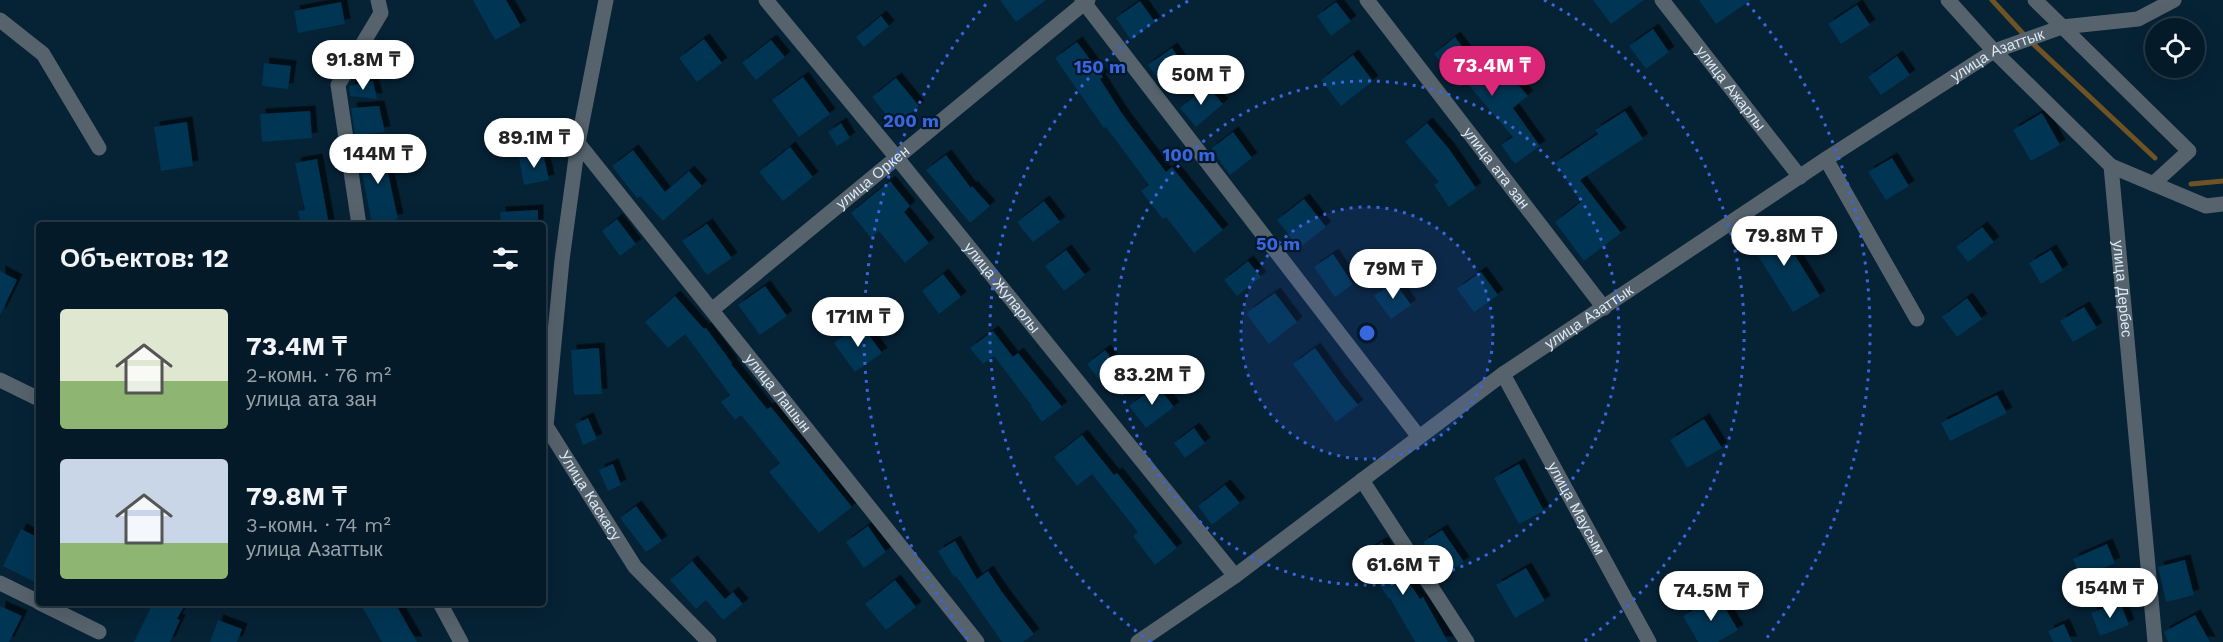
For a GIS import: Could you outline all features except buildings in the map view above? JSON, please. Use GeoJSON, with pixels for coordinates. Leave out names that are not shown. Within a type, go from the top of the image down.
{"type":"FeatureCollection","features":[{"type":"Feature","properties":{"kind":"street"},"geometry":{"type":"LineString","coordinates":[[359,222],[338,85],[381,13],[378,0]]}},
{"type":"Feature","properties":{"kind":"street","name":"Улица Каскасу"},"geometry":{"type":"LineString","coordinates":[[606,0],[578,143],[562,260],[546,426],[635,567],[709,642]]}},
{"type":"Feature","properties":{"kind":"street","name":"улица Жупарлы"},"geometry":{"type":"LineString","coordinates":[[766,0],[897,158],[1235,576]]}},
{"type":"Feature","properties":{"kind":"street","name":"улица ата зан"},"geometry":{"type":"LineString","coordinates":[[1367,0],[1604,308]]}},
{"type":"Feature","properties":{"kind":"street","name":"улица Ажарлы"},"geometry":{"type":"LineString","coordinates":[[1662,0],[1800,177]]}},
{"type":"Feature","properties":{"kind":"street"},"geometry":{"type":"LineString","coordinates":[[1948,0],[1994,51],[2111,166],[2206,206],[2223,204]]}},
{"type":"Feature","properties":{"kind":"street","name":"улица Азаттык"},"geometry":{"type":"LineString","coordinates":[[1138,642],[1160,636],[1235,576],[1503,374],[1826,159],[1994,51],[2062,27],[2138,19],[2174,0]]}},
{"type":"Feature","properties":{"kind":"street"},"geometry":{"type":"LineString","coordinates":[[1085,1],[1419,437]]}},
{"type":"Feature","properties":{"kind":"street","name":"улица Оркен"},"geometry":{"type":"LineString","coordinates":[[713,309],[1085,1]]}},
{"type":"Feature","properties":{"kind":"street"},"geometry":{"type":"LineString","coordinates":[[2044,2],[2062,27],[2189,151],[2153,184]]}},
{"type":"Feature","properties":{"kind":"street"},"geometry":{"type":"LineString","coordinates":[[0,20],[43,54],[99,148]]}},
{"type":"Feature","properties":{"kind":"street","name":"улица Лашын"},"geometry":{"type":"LineString","coordinates":[[578,143],[977,642]]}},
{"type":"Feature","properties":{"kind":"street"},"geometry":{"type":"LineString","coordinates":[[1826,159],[1917,319]]}},
{"type":"Feature","properties":{"kind":"street","name":"улица Дербес"},"geometry":{"type":"LineString","coordinates":[[2111,166],[2155,642]]}},
{"type":"Feature","properties":{"kind":"street","name":"улица Маусым"},"geometry":{"type":"LineString","coordinates":[[1503,374],[1649,642]]}},
{"type":"Feature","properties":{"kind":"street"},"geometry":{"type":"LineString","coordinates":[[0,380],[36,398]]}},
{"type":"Feature","properties":{"kind":"street"},"geometry":{"type":"LineString","coordinates":[[1362,480],[1467,642]]}},
{"type":"Feature","properties":{"kind":"street"},"geometry":{"type":"LineString","coordinates":[[0,583],[36,601]]}},
{"type":"Feature","properties":{"kind":"street"},"geometry":{"type":"LineString","coordinates":[[46,606],[99,632]]}},
{"type":"Feature","properties":{"kind":"street"},"geometry":{"type":"LineString","coordinates":[[442,606],[461,642]]}},
{"type":"Feature","properties":{"kind":"waterway"},"geometry":{"type":"LineString","coordinates":[[1992,0],[2028,39],[2155,158]]}},
{"type":"Feature","properties":{"kind":"waterway"},"geometry":{"type":"LineString","coordinates":[[2191,184],[2223,181]]}}]}
